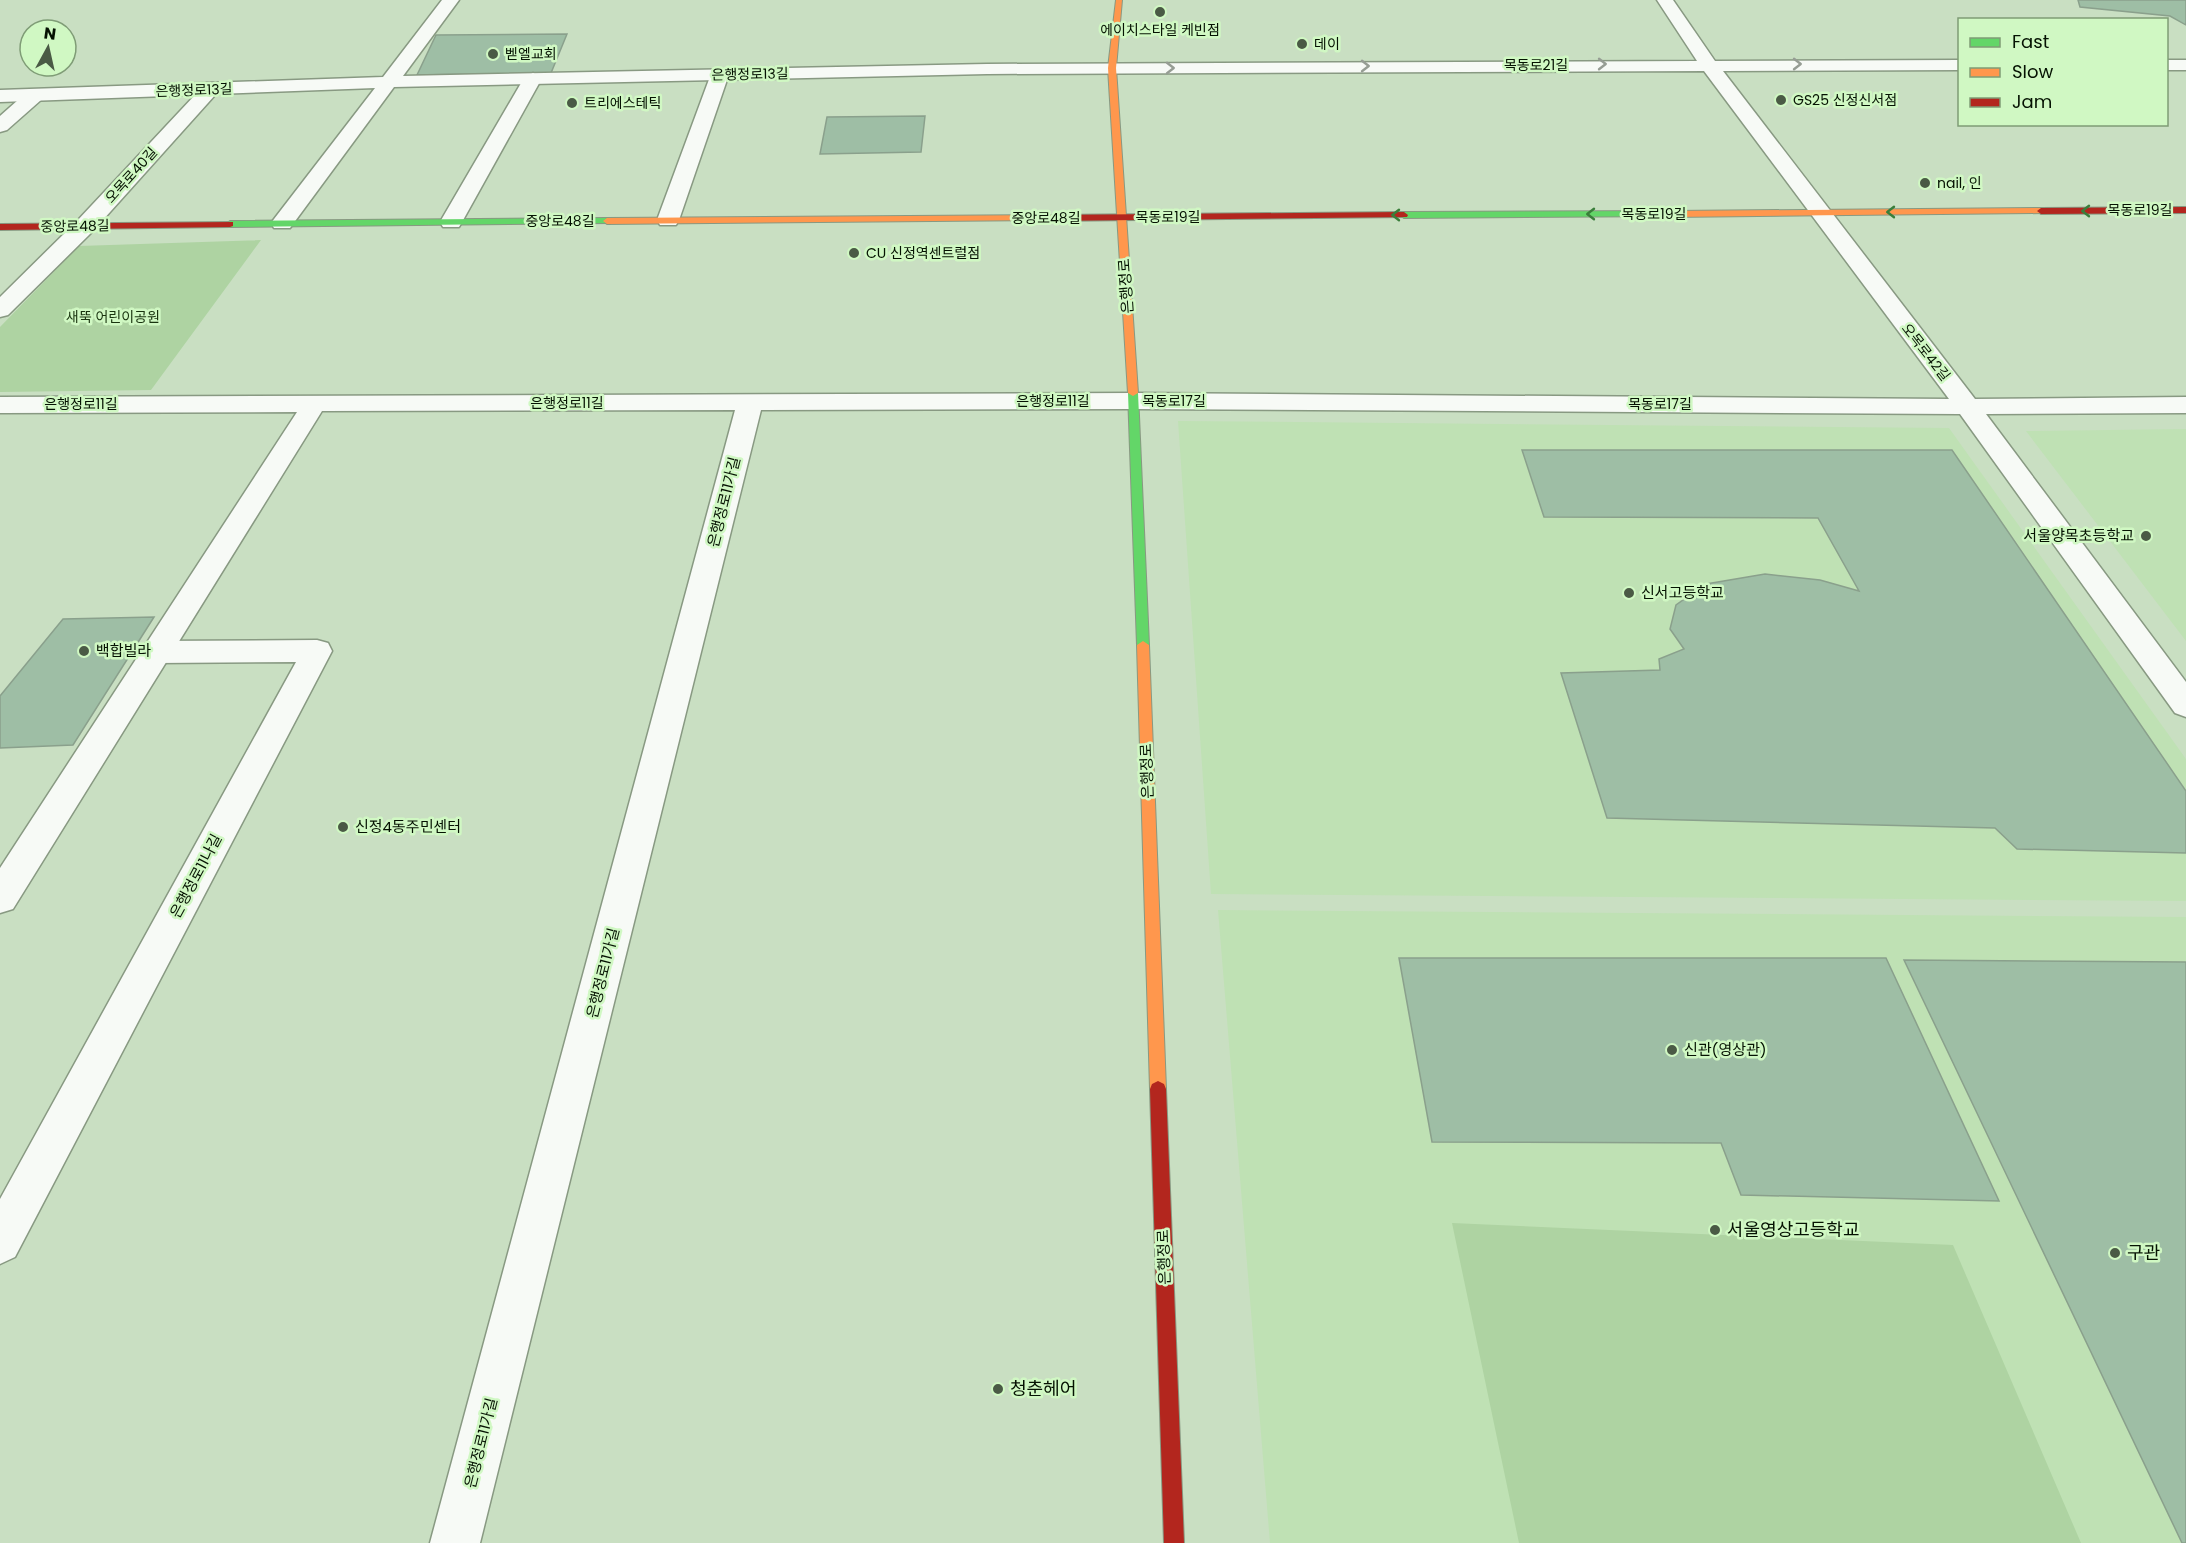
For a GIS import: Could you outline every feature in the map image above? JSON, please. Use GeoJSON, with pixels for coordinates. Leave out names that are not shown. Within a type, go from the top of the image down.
{"type":"FeatureCollection","features":[{"type":"Feature","properties":{"kind":"street"},"geometry":{"type":"LineString","coordinates":[[282,223],[387,82],[452,0]]}},
{"type":"Feature","properties":{"kind":"street","name":"은행정로"},"geometry":{"type":"LineString","coordinates":[[1119,0],[1112,68],[1134,401],[1174,1543]]}},
{"type":"Feature","properties":{"kind":"street","name":"오목로42길"},"geometry":{"type":"LineString","coordinates":[[1665,0],[1708,64],[1968,407],[2186,705]]}},
{"type":"Feature","properties":{"kind":"street","name":"목동로21길"},"geometry":{"type":"LineString","coordinates":[[1112,68],[1708,64],[1958,65]]}},
{"type":"Feature","properties":{"kind":"street"},"geometry":{"type":"LineString","coordinates":[[2168,65],[2186,65]]}},
{"type":"Feature","properties":{"kind":"street","name":"은행정로13길"},"geometry":{"type":"LineString","coordinates":[[0,96],[533,78],[1112,68]]}},
{"type":"Feature","properties":{"kind":"street"},"geometry":{"type":"LineString","coordinates":[[668,220],[720,74]]}},
{"type":"Feature","properties":{"kind":"street"},"geometry":{"type":"LineString","coordinates":[[451,222],[533,78]]}},
{"type":"Feature","properties":{"kind":"street","name":"오목로40길"},"geometry":{"type":"LineString","coordinates":[[0,310],[85,225],[209,90]]}},
{"type":"Feature","properties":{"kind":"street"},"geometry":{"type":"LineString","coordinates":[[0,126],[34,96]]}},
{"type":"Feature","properties":{"kind":"street","name":"목동로19길"},"geometry":{"type":"LineString","coordinates":[[1121,217],[2186,210]]}},
{"type":"Feature","properties":{"kind":"street","name":"중앙로48길"},"geometry":{"type":"LineString","coordinates":[[0,227],[1121,217]]}},
{"type":"Feature","properties":{"kind":"street","name":"목동로17길"},"geometry":{"type":"LineString","coordinates":[[1134,401],[1968,407],[2186,405]]}},
{"type":"Feature","properties":{"kind":"street","name":"은행정로11길"},"geometry":{"type":"LineString","coordinates":[[0,405],[1134,401]]}},
{"type":"Feature","properties":{"kind":"street","name":"은행정로11가길"},"geometry":{"type":"LineString","coordinates":[[455,1543],[750,402]]}},
{"type":"Feature","properties":{"kind":"street"},"geometry":{"type":"LineString","coordinates":[[0,898],[314,404]]}},
{"type":"Feature","properties":{"kind":"street","name":"은행정로11나길"},"geometry":{"type":"LineString","coordinates":[[0,1242],[316,651],[156,652]]}},
{"type":"Feature","properties":{"kind":"shaded area","name":"신서고등학교"},"geometry":{"type":"Polygon","coordinates":[[[1178,421],[1949,428],[2186,759],[2186,901],[1211,894],[1178,421]]]}},
{"type":"Feature","properties":{"kind":"shaded area","name":"서울양목초등학교"},"geometry":{"type":"Polygon","coordinates":[[[2186,429],[2186,641],[2026,431],[2186,429]]]}},
{"type":"Feature","properties":{"kind":"shaded area","name":"서울영상고등학교"},"geometry":{"type":"Polygon","coordinates":[[[1218,910],[2186,917],[2186,1543],[1270,1543],[1218,910]]]}},
{"type":"Feature","properties":{"kind":"green space","name":"새뚝 어린이공원"},"geometry":{"type":"Polygon","coordinates":[[[261,240],[151,390],[0,392],[0,327],[79,246],[261,240]]]}},
{"type":"Feature","properties":{"kind":"green space"},"geometry":{"type":"Polygon","coordinates":[[[1452,1223],[1953,1245],[2081,1543],[1519,1543],[1452,1223]]]}},
{"type":"Feature","properties":{"kind":"building"},"geometry":{"type":"Polygon","coordinates":[[[2078,0],[2186,0],[2186,25],[2170,16],[2080,7],[2078,0]]]}},
{"type":"Feature","properties":{"kind":"building","name":"벧엘교회"},"geometry":{"type":"Polygon","coordinates":[[[567,34],[551,73],[417,75],[436,35],[567,34]]]}},
{"type":"Feature","properties":{"kind":"building"},"geometry":{"type":"Polygon","coordinates":[[[925,116],[921,152],[820,154],[827,117],[925,116]]]}},
{"type":"Feature","properties":{"kind":"building"},"geometry":{"type":"Polygon","coordinates":[[[1522,450],[1952,450],[2186,791],[2186,853],[2017,849],[1995,828],[1607,818],[1561,673],[1660,670],[1659,659],[1684,649],[1670,629],[1676,605],[1706,584],[1765,574],[1820,580],[1859,591],[1818,518],[1544,517],[1522,450]]]}},
{"type":"Feature","properties":{"kind":"building","name":"백합빌라"},"geometry":{"type":"Polygon","coordinates":[[[154,617],[73,745],[0,748],[0,696],[63,619],[154,617]]]}},
{"type":"Feature","properties":{"kind":"building","name":"신관(영상관)"},"geometry":{"type":"Polygon","coordinates":[[[1399,958],[1886,958],[1999,1201],[1741,1195],[1721,1143],[1432,1142],[1399,958]]]}},
{"type":"Feature","properties":{"kind":"building","name":"구관"},"geometry":{"type":"Polygon","coordinates":[[[1904,960],[2186,962],[2186,1543],[2182,1543],[1904,960]]]}},
{"type":"Feature","properties":{"kind":"traffic: fast"},"geometry":{"type":"LineString","coordinates":[[1404,215],[1671,214]]}},
{"type":"Feature","properties":{"kind":"traffic: fast"},"geometry":{"type":"LineString","coordinates":[[230,224],[607,221]]}},
{"type":"Feature","properties":{"kind":"traffic: fast"},"geometry":{"type":"LineString","coordinates":[[1133,393],[1143,645]]}},
{"type":"Feature","properties":{"kind":"traffic: slow"},"geometry":{"type":"LineString","coordinates":[[1119,0],[1112,68],[1133,393]]}},
{"type":"Feature","properties":{"kind":"traffic: slow"},"geometry":{"type":"LineString","coordinates":[[1671,214],[2041,211]]}},
{"type":"Feature","properties":{"kind":"traffic: slow"},"geometry":{"type":"LineString","coordinates":[[607,221],[1049,218]]}},
{"type":"Feature","properties":{"kind":"traffic: slow"},"geometry":{"type":"LineString","coordinates":[[1143,645],[1158,1089]]}},
{"type":"Feature","properties":{"kind":"traffic: jam"},"geometry":{"type":"LineString","coordinates":[[2041,211],[2186,210]]}},
{"type":"Feature","properties":{"kind":"traffic: jam"},"geometry":{"type":"LineString","coordinates":[[1049,218],[1404,215]]}},
{"type":"Feature","properties":{"kind":"traffic: jam"},"geometry":{"type":"LineString","coordinates":[[0,227],[230,224]]}},
{"type":"Feature","properties":{"kind":"traffic: jam"},"geometry":{"type":"LineString","coordinates":[[1158,1089],[1174,1543]]}},
{"type":"Feature","properties":{"kind":"place","name":"에이치스타일 케빈점"},"geometry":{"type":"Point","coordinates":[1160,12]}},
{"type":"Feature","properties":{"kind":"place","name":"데이"},"geometry":{"type":"Point","coordinates":[1302,44]}},
{"type":"Feature","properties":{"kind":"place","name":"벧엘교회"},"geometry":{"type":"Point","coordinates":[493,54]}},
{"type":"Feature","properties":{"kind":"place","name":"GS25 신정신서점"},"geometry":{"type":"Point","coordinates":[1781,100]}},
{"type":"Feature","properties":{"kind":"place","name":"트리에스테틱"},"geometry":{"type":"Point","coordinates":[572,103]}},
{"type":"Feature","properties":{"kind":"place","name":"nail, 인"},"geometry":{"type":"Point","coordinates":[1925,183]}},
{"type":"Feature","properties":{"kind":"place","name":"CU 신정역센트럴점"},"geometry":{"type":"Point","coordinates":[854,253]}},
{"type":"Feature","properties":{"kind":"place","name":"서울양목초등학교"},"geometry":{"type":"Point","coordinates":[2146,536]}},
{"type":"Feature","properties":{"kind":"place","name":"신서고등학교"},"geometry":{"type":"Point","coordinates":[1629,593]}},
{"type":"Feature","properties":{"kind":"place","name":"백합빌라"},"geometry":{"type":"Point","coordinates":[84,651]}},
{"type":"Feature","properties":{"kind":"place","name":"신정4동주민센터"},"geometry":{"type":"Point","coordinates":[343,827]}},
{"type":"Feature","properties":{"kind":"place","name":"신관(영상관)"},"geometry":{"type":"Point","coordinates":[1672,1050]}},
{"type":"Feature","properties":{"kind":"place","name":"서울영상고등학교"},"geometry":{"type":"Point","coordinates":[1715,1230]}},
{"type":"Feature","properties":{"kind":"place","name":"구관"},"geometry":{"type":"Point","coordinates":[2115,1253]}},
{"type":"Feature","properties":{"kind":"place","name":"청춘헤어"},"geometry":{"type":"Point","coordinates":[998,1389]}}]}
